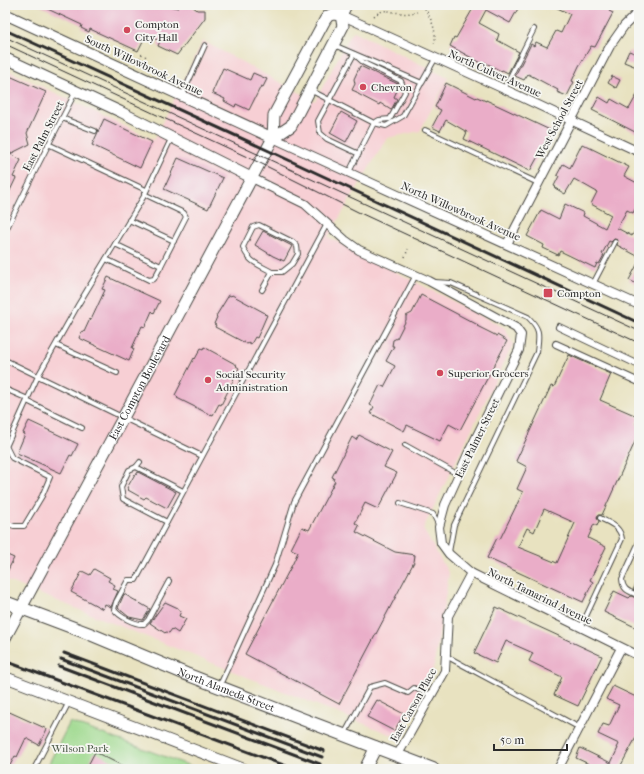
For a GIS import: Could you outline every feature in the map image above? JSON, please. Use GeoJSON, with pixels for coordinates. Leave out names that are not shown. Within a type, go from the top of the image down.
{"type":"FeatureCollection","features":[{"type":"Feature","properties":{"kind":"main road"},"geometry":{"type":"LineString","coordinates":[[343,10],[343,26],[291,126],[273,138],[274,115],[325,20],[333,14],[343,10]]}},
{"type":"Feature","properties":{"kind":"main road","name":"East Compton Boulevard"},"geometry":{"type":"LineString","coordinates":[[5,638],[273,138]]}},
{"type":"Feature","properties":{"kind":"main road","name":"North Alameda Street"},"geometry":{"type":"LineString","coordinates":[[5,602],[433,769]]}},
{"type":"Feature","properties":{"kind":"main road"},"geometry":{"type":"LineString","coordinates":[[365,769],[376,748]]}},
{"type":"Feature","properties":{"kind":"street","name":"North Culver Avenue"},"geometry":{"type":"LineString","coordinates":[[343,10],[435,59],[504,89],[639,152]]}},
{"type":"Feature","properties":{"kind":"street","name":"West School Street"},"geometry":{"type":"LineString","coordinates":[[507,244],[610,46],[624,26],[639,11]]}},
{"type":"Feature","properties":{"kind":"street","name":"South Willowbrook Avenue"},"geometry":{"type":"LineString","coordinates":[[5,14],[273,138]]}},
{"type":"Feature","properties":{"kind":"street"},"geometry":{"type":"LineString","coordinates":[[5,58],[76,90],[305,204],[359,250],[429,281]]}},
{"type":"Feature","properties":{"kind":"street","name":"North Willowbrook Avenue"},"geometry":{"type":"LineString","coordinates":[[273,138],[639,305]]}},
{"type":"Feature","properties":{"kind":"street","name":"East Palmer Street"},"geometry":{"type":"LineString","coordinates":[[429,281],[516,328],[521,335],[519,350],[445,505],[439,527],[441,543]]}},
{"type":"Feature","properties":{"kind":"street"},"geometry":{"type":"LineString","coordinates":[[559,327],[639,365]]}},
{"type":"Feature","properties":{"kind":"street"},"geometry":{"type":"LineString","coordinates":[[556,344],[639,382]]}},
{"type":"Feature","properties":{"kind":"street","name":"North Tamarind Avenue"},"geometry":{"type":"LineString","coordinates":[[441,543],[449,554],[471,573],[639,656]]}},
{"type":"Feature","properties":{"kind":"street","name":"East Carson Place"},"geometry":{"type":"LineString","coordinates":[[397,756],[445,671],[448,616],[471,573]]}},
{"type":"Feature","properties":{"kind":"street"},"geometry":{"type":"LineString","coordinates":[[558,769],[621,648]]}},
{"type":"Feature","properties":{"kind":"street"},"geometry":{"type":"LineString","coordinates":[[5,677],[244,769]]}},
{"type":"Feature","properties":{"kind":"lane"},"geometry":{"type":"LineString","coordinates":[[504,89],[534,29]]}},
{"type":"Feature","properties":{"kind":"lane"},"geometry":{"type":"LineString","coordinates":[[182,96],[205,45]]}},
{"type":"Feature","properties":{"kind":"lane"},"geometry":{"type":"LineString","coordinates":[[334,45],[422,83]]}},
{"type":"Feature","properties":{"kind":"lane"},"geometry":{"type":"LineString","coordinates":[[354,54],[318,121],[320,134],[327,139],[359,154]]}},
{"type":"Feature","properties":{"kind":"lane"},"geometry":{"type":"LineString","coordinates":[[349,172],[374,123],[379,120],[390,119],[405,92],[401,81],[364,63],[354,54]]}},
{"type":"Feature","properties":{"kind":"lane"},"geometry":{"type":"LineString","coordinates":[[310,90],[374,123],[386,126],[404,116],[435,59]]}},
{"type":"Feature","properties":{"kind":"lane","name":"East Palm Street"},"geometry":{"type":"LineString","coordinates":[[5,232],[76,90]]}},
{"type":"Feature","properties":{"kind":"lane"},"geometry":{"type":"LineString","coordinates":[[62,118],[95,131]]}},
{"type":"Feature","properties":{"kind":"lane"},"geometry":{"type":"LineString","coordinates":[[425,130],[538,183]]}},
{"type":"Feature","properties":{"kind":"lane"},"geometry":{"type":"LineString","coordinates":[[5,523],[14,526],[24,526],[42,496],[50,477],[12,458],[6,447],[38,376],[145,192],[172,138]]}},
{"type":"Feature","properties":{"kind":"lane"},"geometry":{"type":"LineString","coordinates":[[48,144],[184,213],[186,217],[154,279],[149,280],[106,259]]}},
{"type":"Feature","properties":{"kind":"lane"},"geometry":{"type":"LineString","coordinates":[[129,220],[174,241]]}},
{"type":"Feature","properties":{"kind":"lane"},"geometry":{"type":"LineString","coordinates":[[169,581],[144,624],[140,625],[117,614],[114,610],[116,602],[128,580],[136,580],[327,224]]}},
{"type":"Feature","properties":{"kind":"lane"},"geometry":{"type":"LineString","coordinates":[[259,225],[293,242],[297,246],[298,254],[292,264],[282,272],[272,272],[252,262],[243,247],[253,227],[259,225]]}},
{"type":"Feature","properties":{"kind":"lane"},"geometry":{"type":"LineString","coordinates":[[593,284],[615,242]]}},
{"type":"Feature","properties":{"kind":"lane"},"geometry":{"type":"LineString","coordinates":[[115,244],[161,266]]}},
{"type":"Feature","properties":{"kind":"lane"},"geometry":{"type":"LineString","coordinates":[[262,290],[272,272]]}},
{"type":"Feature","properties":{"kind":"lane"},"geometry":{"type":"LineString","coordinates":[[219,686],[275,565],[294,502],[416,275]]}},
{"type":"Feature","properties":{"kind":"lane"},"geometry":{"type":"LineString","coordinates":[[429,281],[451,282],[528,318],[537,326],[538,336],[537,352],[454,525],[449,554]]}},
{"type":"Feature","properties":{"kind":"lane"},"geometry":{"type":"LineString","coordinates":[[56,345],[118,372]]}},
{"type":"Feature","properties":{"kind":"lane"},"geometry":{"type":"LineString","coordinates":[[5,360],[202,456]]}},
{"type":"Feature","properties":{"kind":"lane"},"geometry":{"type":"LineString","coordinates":[[5,389],[82,428]]}},
{"type":"Feature","properties":{"kind":"lane"},"geometry":{"type":"LineString","coordinates":[[405,445],[459,475]]}},
{"type":"Feature","properties":{"kind":"lane"},"geometry":{"type":"LineString","coordinates":[[140,462],[136,467],[129,470],[120,487],[123,499],[167,522]]}},
{"type":"Feature","properties":{"kind":"lane"},"geometry":{"type":"LineString","coordinates":[[136,467],[183,491]]}},
{"type":"Feature","properties":{"kind":"lane"},"geometry":{"type":"LineString","coordinates":[[400,504],[432,514],[439,527]]}},
{"type":"Feature","properties":{"kind":"lane"},"geometry":{"type":"LineString","coordinates":[[580,628],[622,539],[620,532],[616,527],[600,518]]}},
{"type":"Feature","properties":{"kind":"lane"},"geometry":{"type":"LineString","coordinates":[[639,542],[622,578],[622,585],[627,590],[639,596]]}},
{"type":"Feature","properties":{"kind":"lane"},"geometry":{"type":"LineString","coordinates":[[446,656],[580,728]]}},
{"type":"Feature","properties":{"kind":"lane"},"geometry":{"type":"LineString","coordinates":[[344,735],[370,687],[385,683],[408,693],[414,688],[431,695]]}},
{"type":"Feature","properties":{"kind":"lane"},"geometry":{"type":"LineString","coordinates":[[34,769],[69,701]]}},
{"type":"Feature","properties":{"kind":"path"},"geometry":{"type":"LineString","coordinates":[[423,5],[429,15],[436,33],[434,44]]}},
{"type":"Feature","properties":{"kind":"path"},"geometry":{"type":"LineString","coordinates":[[374,16],[385,10],[400,13],[417,12]]}},
{"type":"Feature","properties":{"kind":"path"},"geometry":{"type":"LineString","coordinates":[[138,62],[142,54]]}},
{"type":"Feature","properties":{"kind":"path"},"geometry":{"type":"LineString","coordinates":[[142,64],[146,55]]}},
{"type":"Feature","properties":{"kind":"path"},"geometry":{"type":"LineString","coordinates":[[405,257],[408,250]]}},
{"type":"Feature","properties":{"kind":"shaded area"},"geometry":{"type":"Polygon","coordinates":[[[354,31],[448,78],[420,131],[387,138],[328,237],[505,328],[513,344],[423,529],[449,574],[433,671],[397,737],[5,580],[5,69],[154,140],[203,41],[315,101],[354,31]]]}},
{"type":"Feature","properties":{"kind":"green space","name":"Wilson Park"},"geometry":{"type":"Polygon","coordinates":[[[70,722],[199,769],[46,769],[70,722]]]}},
{"type":"Feature","properties":{"kind":"building","name":"Compton City Hall"},"geometry":{"type":"Polygon","coordinates":[[[39,5],[164,5],[178,8],[180,5],[191,5],[197,10],[205,10],[205,18],[177,55],[158,46],[160,41],[146,35],[138,51],[90,29],[89,32],[81,28],[82,25],[39,5]]]}},
{"type":"Feature","properties":{"kind":"building"},"geometry":{"type":"Polygon","coordinates":[[[475,5],[520,5],[510,23],[486,10],[479,23],[499,34],[497,40],[519,52],[508,73],[484,62],[483,64],[450,46],[454,37],[456,38],[475,5]]]}},
{"type":"Feature","properties":{"kind":"building"},"geometry":{"type":"Polygon","coordinates":[[[551,5],[602,5],[610,9],[609,11],[613,13],[595,47],[591,46],[579,66],[572,81],[574,82],[567,96],[557,92],[558,90],[528,74],[524,80],[515,76],[531,44],[534,46],[536,42],[547,47],[556,31],[561,33],[570,14],[551,5]]]}},
{"type":"Feature","properties":{"kind":"building"},"geometry":{"type":"Polygon","coordinates":[[[629,51],[639,55],[639,68],[624,62],[629,51]]]}},
{"type":"Feature","properties":{"kind":"building"},"geometry":{"type":"Polygon","coordinates":[[[360,66],[398,84],[399,86],[394,97],[397,99],[391,110],[380,103],[379,105],[352,90],[355,84],[354,79],[360,66]]]}},
{"type":"Feature","properties":{"kind":"building"},"geometry":{"type":"Polygon","coordinates":[[[223,68],[250,80],[253,73],[267,79],[263,87],[261,86],[249,110],[236,104],[235,107],[224,101],[225,99],[212,93],[223,68]]]}},
{"type":"Feature","properties":{"kind":"building"},"geometry":{"type":"Polygon","coordinates":[[[5,74],[46,92],[27,133],[30,144],[10,154],[21,160],[13,177],[16,178],[5,201],[5,74]]]}},
{"type":"Feature","properties":{"kind":"building"},"geometry":{"type":"Polygon","coordinates":[[[612,76],[620,80],[616,88],[608,83],[612,76]]]}},
{"type":"Feature","properties":{"kind":"building"},"geometry":{"type":"Polygon","coordinates":[[[446,83],[476,98],[486,100],[552,131],[530,171],[464,139],[467,132],[446,120],[440,131],[432,127],[441,110],[435,107],[446,83]]]}},
{"type":"Feature","properties":{"kind":"building"},"geometry":{"type":"Polygon","coordinates":[[[639,91],[639,134],[592,110],[599,97],[609,103],[611,99],[629,109],[639,91]]]}},
{"type":"Feature","properties":{"kind":"building"},"geometry":{"type":"Polygon","coordinates":[[[341,112],[357,121],[346,142],[330,133],[341,112]]]}},
{"type":"Feature","properties":{"kind":"building"},"geometry":{"type":"Polygon","coordinates":[[[104,119],[152,142],[140,168],[92,145],[104,119]]]}},
{"type":"Feature","properties":{"kind":"building"},"geometry":{"type":"Polygon","coordinates":[[[582,144],[629,167],[624,176],[639,184],[639,210],[635,209],[633,213],[627,210],[617,228],[632,236],[639,224],[639,257],[617,245],[618,240],[614,239],[611,242],[609,241],[602,254],[604,255],[599,264],[597,263],[595,268],[560,251],[558,255],[543,248],[544,245],[527,236],[541,210],[559,219],[565,204],[584,213],[583,216],[605,228],[611,215],[591,204],[597,192],[574,179],[565,194],[554,186],[559,176],[557,175],[563,164],[570,168],[582,144]]]}},
{"type":"Feature","properties":{"kind":"building"},"geometry":{"type":"Polygon","coordinates":[[[178,158],[223,178],[208,209],[164,189],[178,158]]]}},
{"type":"Feature","properties":{"kind":"building"},"geometry":{"type":"Polygon","coordinates":[[[263,231],[292,246],[284,261],[255,245],[263,231]]]}},
{"type":"Feature","properties":{"kind":"building"},"geometry":{"type":"Polygon","coordinates":[[[639,261],[639,285],[629,280],[639,261]]]}},
{"type":"Feature","properties":{"kind":"building"},"geometry":{"type":"Polygon","coordinates":[[[108,277],[160,301],[154,313],[152,311],[145,327],[142,326],[132,348],[134,349],[129,361],[79,338],[82,331],[84,332],[90,319],[91,320],[105,290],[102,289],[108,277]]]}},
{"type":"Feature","properties":{"kind":"building"},"geometry":{"type":"Polygon","coordinates":[[[229,295],[232,295],[267,315],[257,338],[255,337],[251,344],[248,342],[247,344],[215,327],[216,325],[214,324],[217,317],[216,316],[229,295]]]}},
{"type":"Feature","properties":{"kind":"building","name":"Superior Grocers"},"geometry":{"type":"Polygon","coordinates":[[[421,295],[507,341],[460,430],[449,424],[440,441],[407,425],[404,431],[370,413],[374,407],[370,405],[380,385],[384,387],[395,366],[386,361],[394,346],[392,346],[393,340],[397,338],[406,320],[406,316],[412,313],[421,295]]]}},
{"type":"Feature","properties":{"kind":"building"},"geometry":{"type":"Polygon","coordinates":[[[204,347],[237,365],[236,366],[239,368],[221,405],[219,404],[213,415],[177,398],[178,397],[175,395],[194,358],[195,359],[201,348],[203,349],[204,347]]]}},
{"type":"Feature","properties":{"kind":"building"},"geometry":{"type":"Polygon","coordinates":[[[569,355],[611,374],[600,400],[639,417],[636,424],[639,425],[639,433],[602,515],[598,515],[597,517],[599,521],[597,526],[594,524],[588,538],[606,547],[590,580],[593,582],[583,602],[487,558],[497,538],[500,539],[523,492],[517,489],[527,467],[516,461],[551,386],[554,387],[569,355]],[[544,509],[534,532],[527,528],[518,547],[557,563],[575,523],[544,509]]]}},
{"type":"Feature","properties":{"kind":"building"},"geometry":{"type":"Polygon","coordinates":[[[29,421],[78,444],[72,456],[70,455],[61,473],[17,453],[25,434],[23,433],[29,421]]]}},
{"type":"Feature","properties":{"kind":"building"},"geometry":{"type":"Polygon","coordinates":[[[359,435],[392,452],[384,467],[397,473],[378,509],[365,503],[355,523],[359,526],[356,532],[395,552],[415,555],[414,562],[339,704],[245,654],[298,552],[291,549],[302,527],[309,530],[335,481],[332,477],[352,437],[356,440],[359,435]]]}},
{"type":"Feature","properties":{"kind":"building"},"geometry":{"type":"Polygon","coordinates":[[[138,472],[176,492],[167,508],[146,497],[144,499],[128,490],[129,489],[127,488],[135,474],[136,475],[138,472]]]}},
{"type":"Feature","properties":{"kind":"building"},"geometry":{"type":"Polygon","coordinates":[[[5,554],[14,558],[5,576],[5,554]]]}},
{"type":"Feature","properties":{"kind":"building"},"geometry":{"type":"Polygon","coordinates":[[[94,569],[110,578],[108,581],[115,585],[113,589],[118,591],[111,607],[105,604],[103,609],[71,592],[82,571],[90,575],[94,569]]]}},
{"type":"Feature","properties":{"kind":"building"},"geometry":{"type":"Polygon","coordinates":[[[639,578],[639,592],[633,590],[639,578]]]}},
{"type":"Feature","properties":{"kind":"building"},"geometry":{"type":"Polygon","coordinates":[[[614,591],[629,598],[631,596],[639,599],[639,629],[604,612],[614,591]]]}},
{"type":"Feature","properties":{"kind":"building"},"geometry":{"type":"Polygon","coordinates":[[[124,594],[150,609],[143,620],[129,617],[118,608],[124,594]]]}},
{"type":"Feature","properties":{"kind":"building"},"geometry":{"type":"Polygon","coordinates":[[[165,602],[178,608],[181,611],[179,616],[186,619],[178,633],[172,629],[169,633],[165,633],[150,623],[165,602]]]}},
{"type":"Feature","properties":{"kind":"building"},"geometry":{"type":"Polygon","coordinates":[[[496,607],[602,656],[578,706],[554,695],[562,677],[529,661],[533,653],[506,641],[496,663],[474,653],[496,607]]]}},
{"type":"Feature","properties":{"kind":"building"},"geometry":{"type":"Polygon","coordinates":[[[613,686],[636,697],[635,699],[639,701],[639,732],[620,767],[624,769],[587,769],[589,764],[576,758],[580,748],[611,763],[618,748],[619,744],[598,734],[603,724],[609,726],[619,705],[606,699],[613,686]]]}},
{"type":"Feature","properties":{"kind":"building"},"geometry":{"type":"Polygon","coordinates":[[[377,700],[404,714],[394,731],[367,717],[377,700]]]}},
{"type":"Feature","properties":{"kind":"building"},"geometry":{"type":"Polygon","coordinates":[[[5,710],[47,729],[39,745],[26,738],[17,757],[15,756],[8,769],[5,769],[5,710]]]}},
{"type":"Feature","properties":{"kind":"building"},"geometry":{"type":"Polygon","coordinates":[[[95,752],[129,769],[86,769],[95,752]]]}},
{"type":"Feature","properties":{"kind":"tram line"},"geometry":{"type":"LineString","coordinates":[[5,37],[639,331]]}},
{"type":"Feature","properties":{"kind":"tram line"},"geometry":{"type":"LineString","coordinates":[[5,44],[260,163],[358,212],[639,343]]}},
{"type":"Feature","properties":{"kind":"railway"},"geometry":{"type":"LineString","coordinates":[[5,30],[639,323]]}},
{"type":"Feature","properties":{"kind":"railway"},"geometry":{"type":"LineString","coordinates":[[64,653],[324,751]]}},
{"type":"Feature","properties":{"kind":"railway"},"geometry":{"type":"LineString","coordinates":[[61,659],[322,757]]}},
{"type":"Feature","properties":{"kind":"railway"},"geometry":{"type":"LineString","coordinates":[[5,661],[294,769]]}},
{"type":"Feature","properties":{"kind":"railway"},"geometry":{"type":"LineString","coordinates":[[59,666],[320,764]]}},
{"type":"Feature","properties":{"kind":"place","name":"Compton City Hall"},"geometry":{"type":"Point","coordinates":[127,30]}},
{"type":"Feature","properties":{"kind":"place","name":"Chevron"},"geometry":{"type":"Point","coordinates":[363,87]}},
{"type":"Feature","properties":{"kind":"place","name":"Compton"},"geometry":{"type":"Point","coordinates":[548,293]}},
{"type":"Feature","properties":{"kind":"place","name":"Superior Grocers"},"geometry":{"type":"Point","coordinates":[440,373]}},
{"type":"Feature","properties":{"kind":"place","name":"Social Security Administration"},"geometry":{"type":"Point","coordinates":[208,380]}}]}
